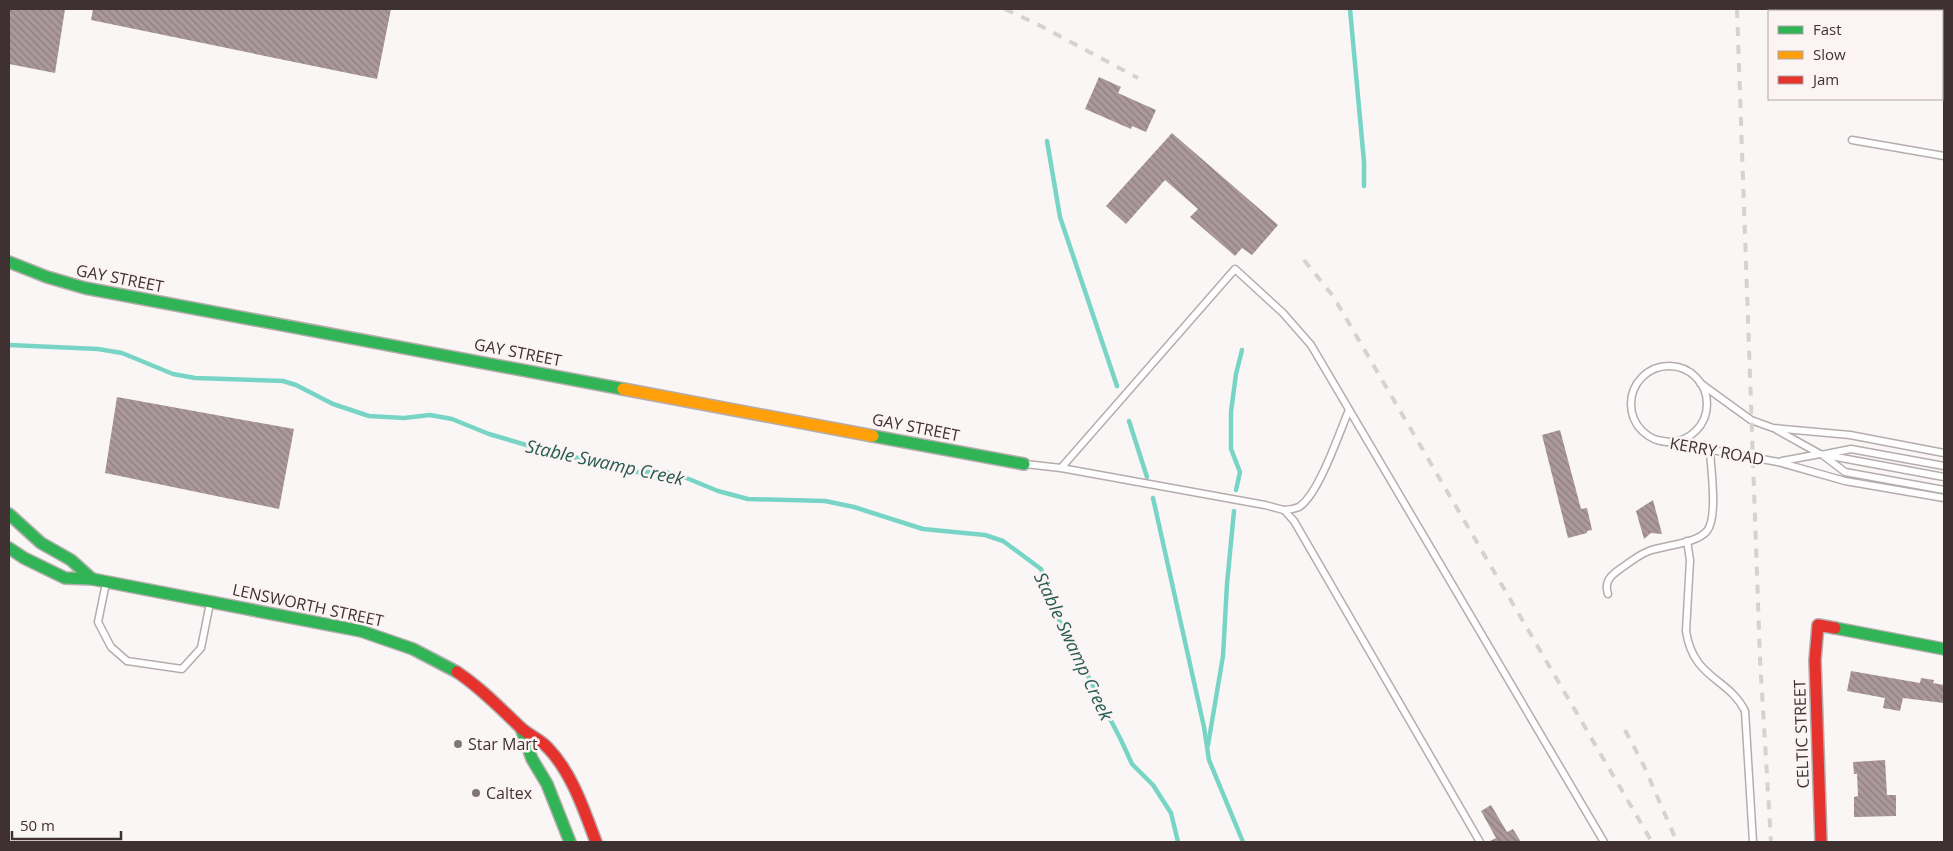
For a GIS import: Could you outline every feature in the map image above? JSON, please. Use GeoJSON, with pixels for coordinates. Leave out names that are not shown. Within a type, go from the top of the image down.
{"type":"FeatureCollection","features":[{"type":"Feature","properties":{"kind":"street","name":"GAY STREET"},"geometry":{"type":"LineString","coordinates":[[9,262],[47,277],[85,288],[1024,464]]}},
{"type":"Feature","properties":{"kind":"street"},"geometry":{"type":"LineString","coordinates":[[9,514],[41,542],[71,560],[92,579]]}},
{"type":"Feature","properties":{"kind":"street","name":"LENSWORTH STREET"},"geometry":{"type":"LineString","coordinates":[[9,548],[24,558],[64,578],[92,579],[361,630],[407,646],[454,670],[492,699],[521,728],[548,748],[584,810],[596,842]]}},
{"type":"Feature","properties":{"kind":"street","name":"CELTIC STREET"},"geometry":{"type":"LineString","coordinates":[[1821,842],[1814,660],[1818,625],[1944,649]]}},
{"type":"Feature","properties":{"kind":"street","name":"LENSWORTH STREET"},"geometry":{"type":"LineString","coordinates":[[521,728],[532,759],[546,784],[570,842]]}},
{"type":"Feature","properties":{"kind":"lane"},"geometry":{"type":"LineString","coordinates":[[1852,140],[1944,156]]}},
{"type":"Feature","properties":{"kind":"lane"},"geometry":{"type":"LineString","coordinates":[[1061,468],[1236,270],[1283,313],[1311,345],[1604,842]]}},
{"type":"Feature","properties":{"kind":"lane"},"geometry":{"type":"LineString","coordinates":[[1662,366],[1679,367],[1691,373],[1700,383],[1705,390],[1707,400],[1706,413],[1700,427],[1683,440],[1670,442],[1657,440],[1645,434],[1637,426],[1630,404],[1632,391],[1637,382],[1650,370],[1662,366]]}},
{"type":"Feature","properties":{"kind":"lane","name":"KERRY ROAD"},"geometry":{"type":"LineString","coordinates":[[1700,383],[1751,420],[1773,428]]}},
{"type":"Feature","properties":{"kind":"lane"},"geometry":{"type":"LineString","coordinates":[[1024,464],[1061,468],[1284,510],[1298,507],[1311,494],[1349,410]]}},
{"type":"Feature","properties":{"kind":"lane"},"geometry":{"type":"LineString","coordinates":[[1773,428],[1850,435],[1944,453]]}},
{"type":"Feature","properties":{"kind":"lane"},"geometry":{"type":"LineString","coordinates":[[1773,428],[1821,455],[1845,472],[1944,490]]}},
{"type":"Feature","properties":{"kind":"lane","name":"KERRY ROAD"},"geometry":{"type":"LineString","coordinates":[[1657,440],[1778,462]]}},
{"type":"Feature","properties":{"kind":"lane"},"geometry":{"type":"LineString","coordinates":[[1778,462],[1851,449],[1944,466]]}},
{"type":"Feature","properties":{"kind":"lane"},"geometry":{"type":"LineString","coordinates":[[1608,594],[1606,586],[1610,577],[1639,556],[1649,551],[1701,536],[1707,531],[1712,519],[1710,451]]}},
{"type":"Feature","properties":{"kind":"lane"},"geometry":{"type":"LineString","coordinates":[[1821,455],[1944,477]]}},
{"type":"Feature","properties":{"kind":"lane"},"geometry":{"type":"LineString","coordinates":[[1778,462],[1845,481],[1944,498]]}},
{"type":"Feature","properties":{"kind":"lane"},"geometry":{"type":"LineString","coordinates":[[1284,510],[1294,521],[1480,842]]}},
{"type":"Feature","properties":{"kind":"lane"},"geometry":{"type":"LineString","coordinates":[[1687,541],[1690,560],[1687,640],[1704,671],[1739,701],[1745,711],[1753,842]]}},
{"type":"Feature","properties":{"kind":"lane"},"geometry":{"type":"LineString","coordinates":[[106,582],[98,622],[110,647],[127,661],[182,669],[201,648],[210,602]]}},
{"type":"Feature","properties":{"kind":"building"},"geometry":{"type":"Polygon","coordinates":[[[9,9],[65,9],[55,73],[9,64],[9,9]]]}},
{"type":"Feature","properties":{"kind":"building"},"geometry":{"type":"Polygon","coordinates":[[[93,9],[391,9],[377,79],[91,20],[93,9]]]}},
{"type":"Feature","properties":{"kind":"building"},"geometry":{"type":"Polygon","coordinates":[[[1099,77],[1121,87],[1118,93],[1156,110],[1146,132],[1132,126],[1131,129],[1085,109],[1099,77]]]}},
{"type":"Feature","properties":{"kind":"building"},"geometry":{"type":"Polygon","coordinates":[[[1172,133],[1278,225],[1252,255],[1242,248],[1235,256],[1190,217],[1198,209],[1165,180],[1126,224],[1106,206],[1172,133]]]}},
{"type":"Feature","properties":{"kind":"building"},"geometry":{"type":"Polygon","coordinates":[[[117,397],[294,429],[279,509],[105,473],[117,397]]]}},
{"type":"Feature","properties":{"kind":"building"},"geometry":{"type":"Polygon","coordinates":[[[1560,430],[1581,509],[1587,508],[1592,530],[1568,538],[1542,435],[1560,430]]]}},
{"type":"Feature","properties":{"kind":"building"},"geometry":{"type":"Polygon","coordinates":[[[1653,500],[1662,534],[1651,533],[1644,539],[1636,511],[1653,500]]]}},
{"type":"Feature","properties":{"kind":"building"},"geometry":{"type":"Polygon","coordinates":[[[1851,671],[1920,683],[1921,678],[1934,680],[1933,683],[1944,685],[1944,703],[1903,698],[1900,711],[1883,708],[1885,698],[1847,691],[1851,671]]]}},
{"type":"Feature","properties":{"kind":"building"},"geometry":{"type":"Polygon","coordinates":[[[1885,760],[1887,795],[1896,795],[1896,816],[1854,817],[1854,797],[1858,796],[1857,774],[1854,774],[1853,762],[1885,760]]]}},
{"type":"Feature","properties":{"kind":"building"},"geometry":{"type":"Polygon","coordinates":[[[1491,805],[1507,832],[1513,829],[1521,842],[1488,842],[1496,838],[1481,811],[1491,805]]]}},
{"type":"Feature","properties":{"kind":"waterway"},"geometry":{"type":"LineString","coordinates":[[1350,9],[1364,162],[1364,186]]}},
{"type":"Feature","properties":{"kind":"waterway"},"geometry":{"type":"LineString","coordinates":[[1047,141],[1060,217],[1117,386]]}},
{"type":"Feature","properties":{"kind":"waterway","name":"Stable Swamp Creek"},"geometry":{"type":"LineString","coordinates":[[9,345],[98,349],[122,353],[173,374],[195,378],[283,381],[296,385],[333,404],[369,416],[404,418],[430,415],[452,419],[489,434],[557,454],[610,464],[632,472],[665,472],[684,477],[718,491],[748,499],[825,501],[854,507],[923,529],[985,535],[1003,541],[1041,569],[1059,620],[1132,764],[1153,785],[1171,813],[1178,842]]}},
{"type":"Feature","properties":{"kind":"waterway"},"geometry":{"type":"LineString","coordinates":[[1236,490],[1240,472],[1231,449],[1231,412],[1236,374],[1242,350]]}},
{"type":"Feature","properties":{"kind":"waterway"},"geometry":{"type":"LineString","coordinates":[[1129,421],[1147,477]]}},
{"type":"Feature","properties":{"kind":"waterway"},"geometry":{"type":"LineString","coordinates":[[1153,498],[1204,727],[1209,760],[1243,842]]}},
{"type":"Feature","properties":{"kind":"waterway"},"geometry":{"type":"LineString","coordinates":[[1208,745],[1223,656],[1234,511]]}},
{"type":"Feature","properties":{"kind":"railway"},"geometry":{"type":"LineString","coordinates":[[1005,9],[1138,78]]}},
{"type":"Feature","properties":{"kind":"railway"},"geometry":{"type":"LineString","coordinates":[[1737,9],[1760,659],[1771,842]]}},
{"type":"Feature","properties":{"kind":"railway"},"geometry":{"type":"LineString","coordinates":[[1304,260],[1333,296],[1652,842]]}},
{"type":"Feature","properties":{"kind":"railway"},"geometry":{"type":"LineString","coordinates":[[1625,730],[1644,766],[1677,842]]}},
{"type":"Feature","properties":{"kind":"traffic: fast"},"geometry":{"type":"LineString","coordinates":[[9,262],[47,277],[85,288],[623,389]]}},
{"type":"Feature","properties":{"kind":"traffic: fast"},"geometry":{"type":"LineString","coordinates":[[873,436],[1024,464]]}},
{"type":"Feature","properties":{"kind":"traffic: fast"},"geometry":{"type":"LineString","coordinates":[[9,514],[41,543],[71,560],[92,579]]}},
{"type":"Feature","properties":{"kind":"traffic: fast"},"geometry":{"type":"LineString","coordinates":[[9,548],[24,558],[65,578],[92,579],[361,631],[413,649],[457,672]]}},
{"type":"Feature","properties":{"kind":"traffic: fast"},"geometry":{"type":"LineString","coordinates":[[1835,628],[1944,649]]}},
{"type":"Feature","properties":{"kind":"traffic: fast"},"geometry":{"type":"LineString","coordinates":[[521,728],[532,759],[547,784],[570,842]]}},
{"type":"Feature","properties":{"kind":"traffic: slow"},"geometry":{"type":"LineString","coordinates":[[623,389],[873,436]]}},
{"type":"Feature","properties":{"kind":"traffic: jam"},"geometry":{"type":"LineString","coordinates":[[1821,842],[1815,660],[1818,625],[1835,628]]}},
{"type":"Feature","properties":{"kind":"traffic: jam"},"geometry":{"type":"LineString","coordinates":[[457,672],[482,691],[523,730],[545,745],[556,758],[571,780],[596,842]]}},
{"type":"Feature","properties":{"kind":"place","name":"Star Mart"},"geometry":{"type":"Point","coordinates":[458,744]}},
{"type":"Feature","properties":{"kind":"place","name":"Caltex"},"geometry":{"type":"Point","coordinates":[476,793]}}]}
